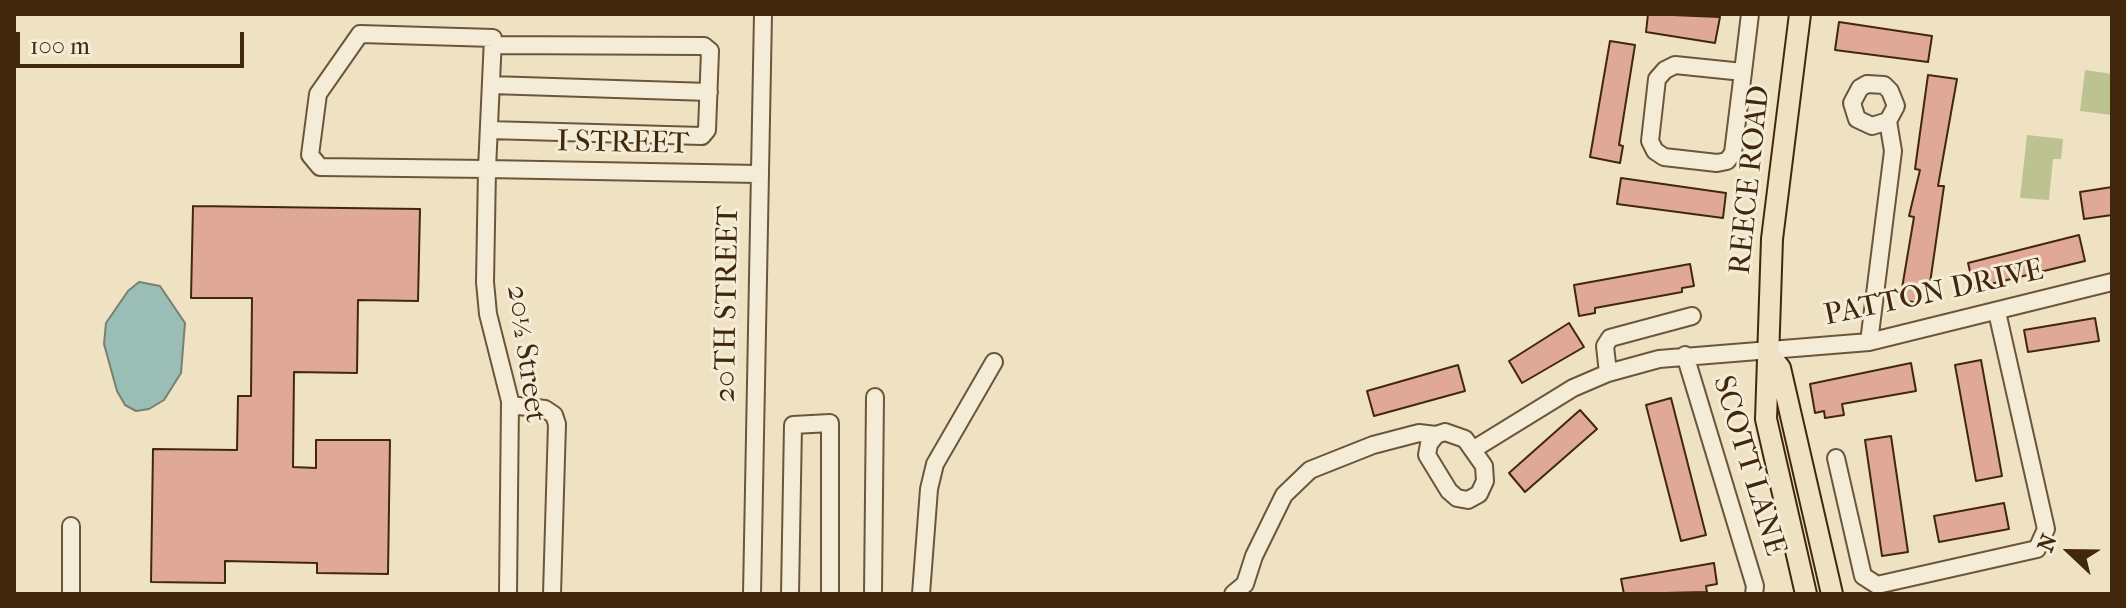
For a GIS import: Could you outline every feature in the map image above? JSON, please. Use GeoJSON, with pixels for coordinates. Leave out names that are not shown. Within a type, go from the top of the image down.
{"type":"FeatureCollection","features":[{"type":"Feature","properties":{"kind":"main road","name":"REECE ROAD"},"geometry":{"type":"LineString","coordinates":[[1800,14],[1772,239],[1766,419],[1806,594]]}},
{"type":"Feature","properties":{"kind":"main road","name":"REECE ROAD"},"geometry":{"type":"LineString","coordinates":[[1767,352],[1780,368],[1832,594]]}},
{"type":"Feature","properties":{"kind":"street","name":"20TH STREET"},"geometry":{"type":"LineString","coordinates":[[752,594],[763,14]]}},
{"type":"Feature","properties":{"kind":"street"},"geometry":{"type":"LineString","coordinates":[[1743,72],[1675,65],[1665,70],[1657,79],[1650,141],[1655,151],[1664,157],[1717,163],[1727,161],[1733,153],[1743,72],[1750,14]]}},
{"type":"Feature","properties":{"kind":"street","name":"I STREET"},"geometry":{"type":"LineString","coordinates":[[493,45],[493,38],[360,34],[318,94],[310,155],[320,167],[758,174]]}},
{"type":"Feature","properties":{"kind":"street"},"geometry":{"type":"LineString","coordinates":[[489,130],[702,136],[707,130],[709,92],[710,51],[704,46],[493,45]]}},
{"type":"Feature","properties":{"kind":"street","name":"20½ Street"},"geometry":{"type":"LineString","coordinates":[[493,45],[487,169],[488,314],[505,370],[510,405],[508,594]]}},
{"type":"Feature","properties":{"kind":"street"},"geometry":{"type":"LineString","coordinates":[[491,85],[709,92]]}},
{"type":"Feature","properties":{"kind":"street"},"geometry":{"type":"LineString","coordinates":[[1869,342],[1893,151],[1888,121]]}},
{"type":"Feature","properties":{"kind":"street","name":"PATTON DRIVE"},"geometry":{"type":"LineString","coordinates":[[1474,449],[1527,414],[1608,373],[1685,355],[1767,352],[1869,342],[2112,282]]}},
{"type":"Feature","properties":{"kind":"street"},"geometry":{"type":"LineString","coordinates":[[1836,458],[1863,576],[1877,585],[2037,549],[2046,529],[1997,312]]}},
{"type":"Feature","properties":{"kind":"street"},"geometry":{"type":"LineString","coordinates":[[1608,373],[1604,357],[1610,338],[1692,316]]}},
{"type":"Feature","properties":{"kind":"street","name":"SCOTT LANE"},"geometry":{"type":"LineString","coordinates":[[1685,355],[1755,586],[1754,594]]}},
{"type":"Feature","properties":{"kind":"street"},"geometry":{"type":"LineString","coordinates":[[921,594],[929,489],[935,464],[994,362]]}},
{"type":"Feature","properties":{"kind":"street"},"geometry":{"type":"LineString","coordinates":[[873,594],[875,397]]}},
{"type":"Feature","properties":{"kind":"street"},"geometry":{"type":"LineString","coordinates":[[510,405],[545,409],[554,415],[557,424],[552,594]]}},
{"type":"Feature","properties":{"kind":"street"},"geometry":{"type":"LineString","coordinates":[[790,594],[793,425],[830,423],[830,594]]}},
{"type":"Feature","properties":{"kind":"street"},"geometry":{"type":"LineString","coordinates":[[1233,594],[1245,584],[1274,512],[1298,480],[1324,462],[1419,433],[1455,434],[1474,449],[1484,466],[1485,481],[1479,494],[1468,500],[1457,498],[1431,467],[1427,455],[1429,444],[1436,435]]}},
{"type":"Feature","properties":{"kind":"street"},"geometry":{"type":"LineString","coordinates":[[71,526],[71,594]]}},
{"type":"Feature","properties":{"kind":"green space"},"geometry":{"type":"Polygon","coordinates":[[[2085,70],[2112,74],[2112,115],[2080,111],[2085,70]]]}},
{"type":"Feature","properties":{"kind":"green space"},"geometry":{"type":"Polygon","coordinates":[[[2027,135],[2063,139],[2061,159],[2053,159],[2049,200],[2020,198],[2027,135]]]}},
{"type":"Feature","properties":{"kind":"water"},"geometry":{"type":"Polygon","coordinates":[[[139,282],[160,286],[185,323],[181,373],[164,400],[149,409],[136,411],[125,405],[117,391],[104,344],[106,323],[128,291],[139,282]]]}},
{"type":"Feature","properties":{"kind":"building"},"geometry":{"type":"Polygon","coordinates":[[[1648,14],[1720,17],[1715,43],[1646,32],[1648,14]]]}},
{"type":"Feature","properties":{"kind":"building"},"geometry":{"type":"Polygon","coordinates":[[[1839,22],[1932,36],[1928,62],[1835,50],[1839,22]]]}},
{"type":"Feature","properties":{"kind":"building"},"geometry":{"type":"Polygon","coordinates":[[[1610,41],[1635,45],[1619,145],[1623,146],[1620,163],[1590,157],[1610,41]]]}},
{"type":"Feature","properties":{"kind":"building"},"geometry":{"type":"Polygon","coordinates":[[[1928,75],[1957,79],[1938,186],[1944,186],[1927,304],[1900,300],[1914,217],[1909,216],[1920,170],[1915,169],[1928,75]]]}},
{"type":"Feature","properties":{"kind":"building"},"geometry":{"type":"Polygon","coordinates":[[[1621,178],[1726,193],[1723,218],[1617,204],[1621,178]]]}},
{"type":"Feature","properties":{"kind":"building"},"geometry":{"type":"Polygon","coordinates":[[[2112,187],[2112,215],[2084,219],[2080,192],[2112,187]]]}},
{"type":"Feature","properties":{"kind":"building"},"geometry":{"type":"Polygon","coordinates":[[[193,206],[420,209],[418,301],[358,300],[357,373],[294,372],[293,467],[316,468],[316,440],[390,440],[388,574],[317,573],[317,563],[225,561],[225,583],[151,582],[153,449],[237,450],[238,396],[251,396],[252,298],[191,298],[193,206]]]}},
{"type":"Feature","properties":{"kind":"building"},"geometry":{"type":"Polygon","coordinates":[[[2079,235],[2085,261],[1974,288],[1968,263],[2079,235]]]}},
{"type":"Feature","properties":{"kind":"building"},"geometry":{"type":"Polygon","coordinates":[[[1690,264],[1694,286],[1682,288],[1682,292],[1595,308],[1595,313],[1579,316],[1574,285],[1690,264]]]}},
{"type":"Feature","properties":{"kind":"building"},"geometry":{"type":"Polygon","coordinates":[[[2095,318],[2099,341],[2028,352],[2024,330],[2095,318]]]}},
{"type":"Feature","properties":{"kind":"building"},"geometry":{"type":"Polygon","coordinates":[[[1569,323],[1584,347],[1522,383],[1509,361],[1569,323]]]}},
{"type":"Feature","properties":{"kind":"building"},"geometry":{"type":"Polygon","coordinates":[[[1981,360],[2002,476],[1976,481],[1955,365],[1981,360]]]}},
{"type":"Feature","properties":{"kind":"building"},"geometry":{"type":"Polygon","coordinates":[[[1911,363],[1916,391],[1842,404],[1844,415],[1825,418],[1824,411],[1815,413],[1810,384],[1911,363]]]}},
{"type":"Feature","properties":{"kind":"building"},"geometry":{"type":"Polygon","coordinates":[[[1458,365],[1465,391],[1374,416],[1367,391],[1458,365]]]}},
{"type":"Feature","properties":{"kind":"building"},"geometry":{"type":"Polygon","coordinates":[[[1671,398],[1706,535],[1681,541],[1646,405],[1671,398]]]}},
{"type":"Feature","properties":{"kind":"building"},"geometry":{"type":"Polygon","coordinates":[[[1580,410],[1597,429],[1525,492],[1509,473],[1580,410]]]}},
{"type":"Feature","properties":{"kind":"building"},"geometry":{"type":"Polygon","coordinates":[[[1891,436],[1908,552],[1882,556],[1865,440],[1891,436]]]}},
{"type":"Feature","properties":{"kind":"building"},"geometry":{"type":"Polygon","coordinates":[[[2004,503],[2009,529],[1939,542],[1934,516],[2004,503]]]}},
{"type":"Feature","properties":{"kind":"building"},"geometry":{"type":"Polygon","coordinates":[[[1714,563],[1717,584],[1706,586],[1707,592],[1624,594],[1621,579],[1714,563]]]}}]}
